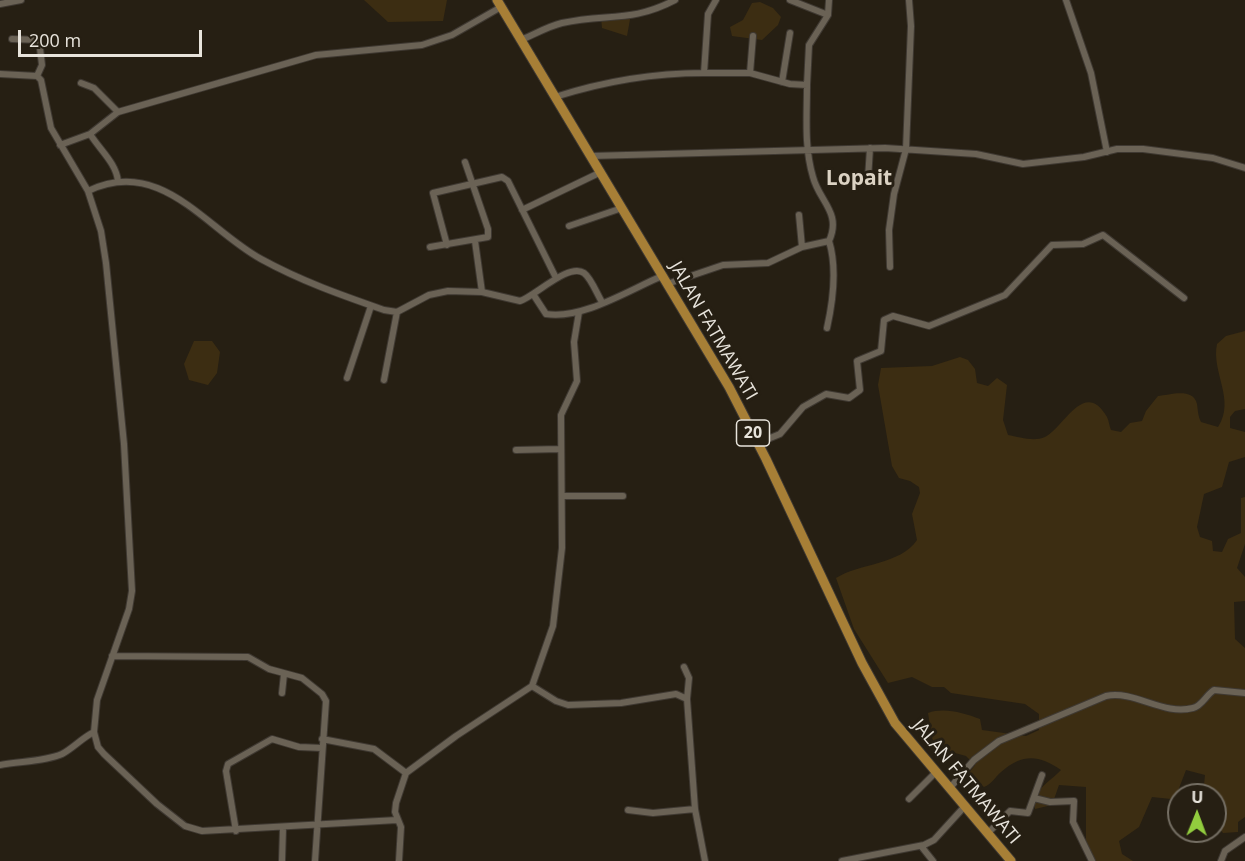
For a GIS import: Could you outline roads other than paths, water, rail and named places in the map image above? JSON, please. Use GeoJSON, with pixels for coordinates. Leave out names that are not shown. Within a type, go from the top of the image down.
{"type":"FeatureCollection","features":[{"type":"Feature","properties":{"kind":"highway","name":"JALAN FATMAWATI"},"geometry":{"type":"LineString","coordinates":[[499,3],[523,39],[599,173],[729,387],[758,443],[862,663],[895,723],[1011,861]]}},
{"type":"Feature","properties":{"kind":"street"},"geometry":{"type":"LineString","coordinates":[[0,4],[21,0]]}},
{"type":"Feature","properties":{"kind":"street"},"geometry":{"type":"LineString","coordinates":[[523,39],[560,23],[630,17],[652,12],[675,0]]}},
{"type":"Feature","properties":{"kind":"street"},"geometry":{"type":"LineString","coordinates":[[704,73],[706,25],[713,0]]}},
{"type":"Feature","properties":{"kind":"street"},"geometry":{"type":"LineString","coordinates":[[790,0],[828,15]]}},
{"type":"Feature","properties":{"kind":"street"},"geometry":{"type":"LineString","coordinates":[[827,328],[831,310],[833,257],[829,240],[833,229],[832,211],[818,192],[806,150],[807,85],[811,38],[828,15],[829,0]]}},
{"type":"Feature","properties":{"kind":"street"},"geometry":{"type":"LineString","coordinates":[[890,267],[893,199],[906,149],[911,26],[909,0]]}},
{"type":"Feature","properties":{"kind":"street"},"geometry":{"type":"LineString","coordinates":[[1066,0],[1091,73],[1107,152]]}},
{"type":"Feature","properties":{"kind":"street"},"geometry":{"type":"LineString","coordinates":[[60,145],[90,134],[118,112],[316,55],[422,45],[452,35],[499,3]]}},
{"type":"Feature","properties":{"kind":"street"},"geometry":{"type":"LineString","coordinates":[[782,82],[790,33]]}},
{"type":"Feature","properties":{"kind":"street"},"geometry":{"type":"LineString","coordinates":[[750,73],[753,36]]}},
{"type":"Feature","properties":{"kind":"street"},"geometry":{"type":"LineString","coordinates":[[12,39],[39,40],[42,65],[37,76]]}},
{"type":"Feature","properties":{"kind":"street"},"geometry":{"type":"LineString","coordinates":[[555,97],[631,78],[668,73],[750,73],[782,82],[807,85]]}},
{"type":"Feature","properties":{"kind":"street"},"geometry":{"type":"LineString","coordinates":[[0,74],[37,76]]}},
{"type":"Feature","properties":{"kind":"street"},"geometry":{"type":"LineString","coordinates":[[37,76],[43,85],[51,128],[88,191],[101,231],[127,491],[131,600],[94,711],[93,732],[98,747],[157,804],[185,826],[202,831],[236,831],[397,820]]}},
{"type":"Feature","properties":{"kind":"street"},"geometry":{"type":"LineString","coordinates":[[81,83],[94,88],[118,112]]}},
{"type":"Feature","properties":{"kind":"street"},"geometry":{"type":"LineString","coordinates":[[90,134],[104,156],[116,168],[118,182]]}},
{"type":"Feature","properties":{"kind":"street"},"geometry":{"type":"LineString","coordinates":[[868,179],[870,148]]}},
{"type":"Feature","properties":{"kind":"street"},"geometry":{"type":"LineString","coordinates":[[590,156],[870,148],[976,154],[1023,164],[1043,164],[1107,152],[1143,149],[1213,158],[1245,168]]}},
{"type":"Feature","properties":{"kind":"street"},"geometry":{"type":"LineString","coordinates":[[430,247],[488,237],[489,231],[465,162]]}},
{"type":"Feature","properties":{"kind":"street"},"geometry":{"type":"LineString","coordinates":[[522,210],[599,173]]}},
{"type":"Feature","properties":{"kind":"street"},"geometry":{"type":"LineString","coordinates":[[447,245],[433,194],[502,177],[508,181],[556,278]]}},
{"type":"Feature","properties":{"kind":"street"},"geometry":{"type":"LineString","coordinates":[[88,191],[118,182],[136,182],[172,195],[216,224],[258,257],[308,284],[371,306],[397,312],[429,295],[448,291],[482,292],[514,301],[525,300],[556,278],[577,271],[582,272],[602,302]]}},
{"type":"Feature","properties":{"kind":"street"},"geometry":{"type":"LineString","coordinates":[[569,226],[622,208]]}},
{"type":"Feature","properties":{"kind":"street"},"geometry":{"type":"LineString","coordinates":[[799,215],[802,247]]}},
{"type":"Feature","properties":{"kind":"street"},"geometry":{"type":"LineString","coordinates":[[758,443],[780,434],[803,407],[826,394],[849,398],[860,390],[857,361],[881,351],[884,320],[893,316],[929,326],[1005,295],[1052,245],[1083,244],[1103,235],[1184,298]]}},
{"type":"Feature","properties":{"kind":"street"},"geometry":{"type":"LineString","coordinates":[[533,294],[546,314],[563,316],[665,280],[723,265],[768,264],[802,247],[829,240]]}},
{"type":"Feature","properties":{"kind":"street"},"geometry":{"type":"LineString","coordinates":[[475,241],[482,292]]}},
{"type":"Feature","properties":{"kind":"street"},"geometry":{"type":"LineString","coordinates":[[347,378],[371,306]]}},
{"type":"Feature","properties":{"kind":"street"},"geometry":{"type":"LineString","coordinates":[[384,380],[397,312]]}},
{"type":"Feature","properties":{"kind":"street"},"geometry":{"type":"LineString","coordinates":[[399,861],[401,827],[397,820],[397,798],[406,773],[456,736],[532,686],[553,626],[562,548],[561,415],[577,381],[574,342],[579,312]]}},
{"type":"Feature","properties":{"kind":"street"},"geometry":{"type":"LineString","coordinates":[[516,450],[560,449]]}},
{"type":"Feature","properties":{"kind":"street"},"geometry":{"type":"LineString","coordinates":[[562,496],[624,496]]}},
{"type":"Feature","properties":{"kind":"street"},"geometry":{"type":"LineString","coordinates":[[112,656],[248,657],[262,666],[302,678],[325,698],[315,861]]}},
{"type":"Feature","properties":{"kind":"street"},"geometry":{"type":"LineString","coordinates":[[684,667],[689,678],[687,699],[695,809],[705,861]]}},
{"type":"Feature","properties":{"kind":"street"},"geometry":{"type":"LineString","coordinates":[[282,693],[284,674]]}},
{"type":"Feature","properties":{"kind":"street"},"geometry":{"type":"LineString","coordinates":[[532,686],[556,701],[568,705],[621,703],[676,694],[687,699]]}},
{"type":"Feature","properties":{"kind":"street"},"geometry":{"type":"LineString","coordinates":[[949,789],[974,760],[999,741],[1106,696],[1121,695],[1178,710],[1196,708],[1214,690],[1245,693]]}},
{"type":"Feature","properties":{"kind":"street"},"geometry":{"type":"LineString","coordinates":[[0,765],[51,758],[63,753],[93,732]]}},
{"type":"Feature","properties":{"kind":"street"},"geometry":{"type":"LineString","coordinates":[[236,831],[227,781],[228,764],[272,739],[299,747],[322,748]]}},
{"type":"Feature","properties":{"kind":"street"},"geometry":{"type":"LineString","coordinates":[[322,739],[376,750],[406,773]]}},
{"type":"Feature","properties":{"kind":"street"},"geometry":{"type":"LineString","coordinates":[[909,799],[935,773]]}},
{"type":"Feature","properties":{"kind":"street"},"geometry":{"type":"LineString","coordinates":[[988,831],[1010,811],[1028,813],[1042,776]]}},
{"type":"Feature","properties":{"kind":"street"},"geometry":{"type":"LineString","coordinates":[[1034,798],[1050,802],[1074,801],[1073,822],[1092,861]]}},
{"type":"Feature","properties":{"kind":"street"},"geometry":{"type":"LineString","coordinates":[[842,861],[875,858],[921,846],[934,840],[965,806]]}},
{"type":"Feature","properties":{"kind":"street"},"geometry":{"type":"LineString","coordinates":[[628,810],[653,813],[695,809]]}},
{"type":"Feature","properties":{"kind":"street"},"geometry":{"type":"LineString","coordinates":[[282,861],[283,828]]}},
{"type":"Feature","properties":{"kind":"street"},"geometry":{"type":"LineString","coordinates":[[1221,861],[1225,850],[1245,837]]}},
{"type":"Feature","properties":{"kind":"street"},"geometry":{"type":"LineString","coordinates":[[921,846],[933,861]]}},
{"type":"Feature","properties":{"kind":"district","name":"Lopait"},"geometry":{"type":"Point","coordinates":[859,179]}}]}
